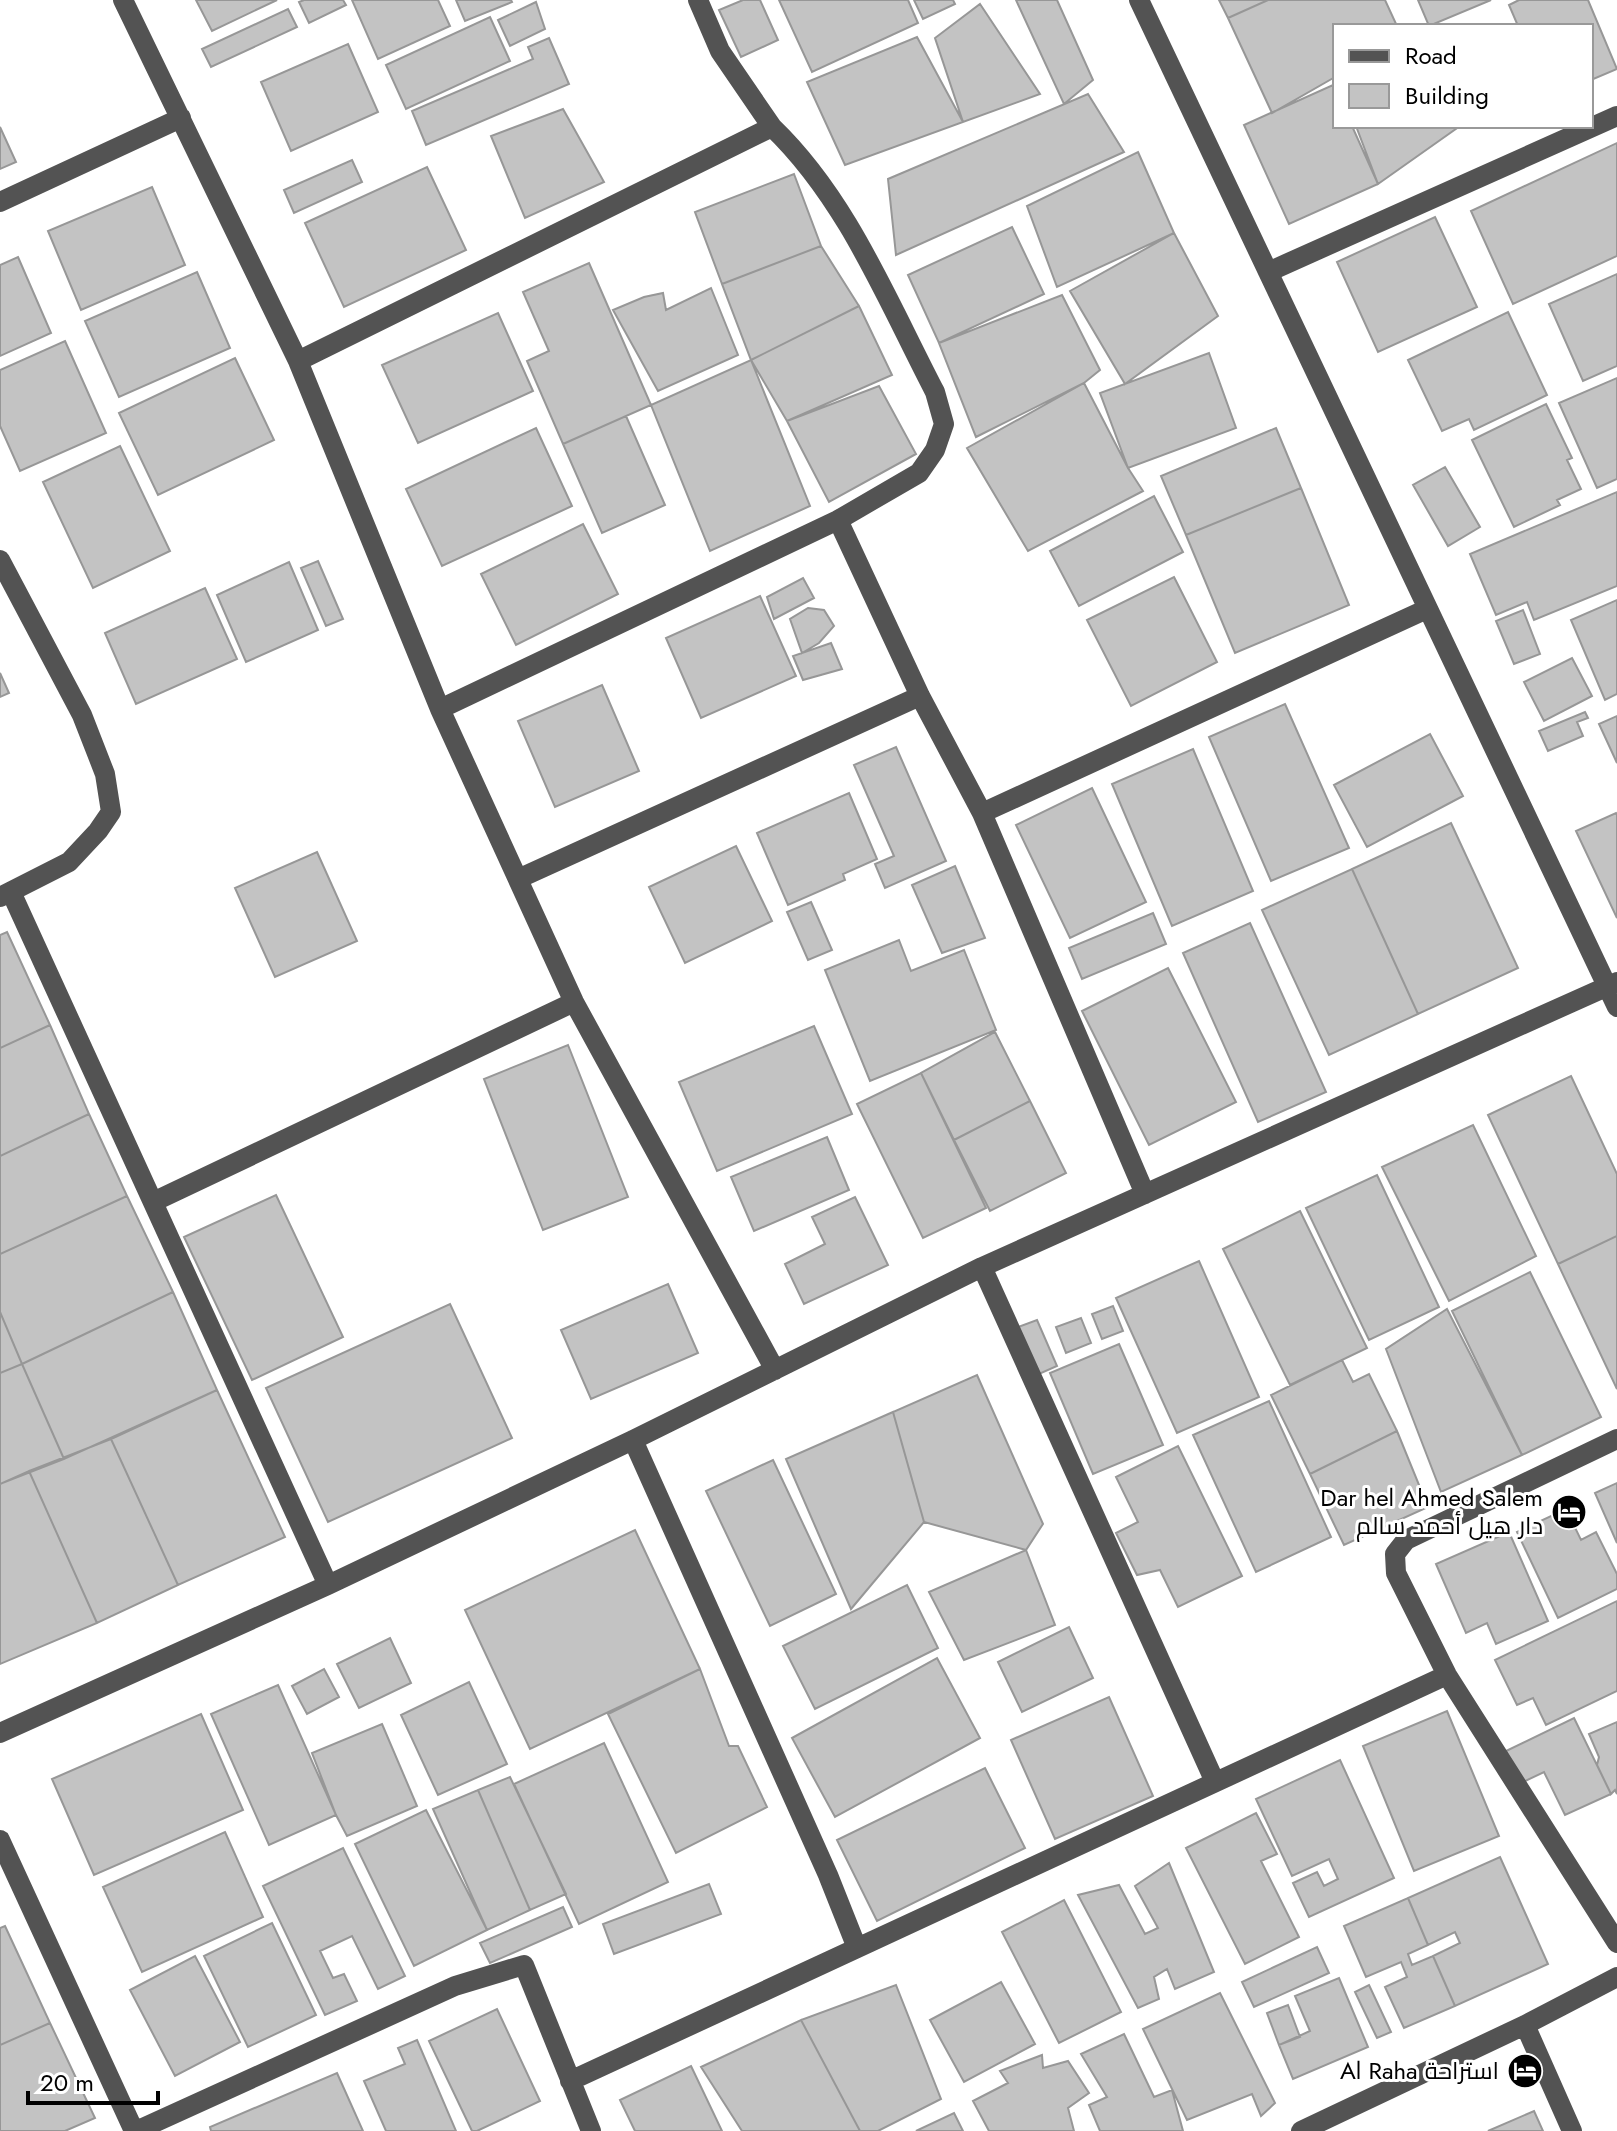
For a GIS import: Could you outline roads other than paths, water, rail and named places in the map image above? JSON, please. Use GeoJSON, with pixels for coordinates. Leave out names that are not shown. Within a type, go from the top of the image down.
{"type":"FeatureCollection","features":[{"type":"Feature","properties":{"kind":"street"},"geometry":{"type":"LineString","coordinates":[[123,0],[298,361],[440,709],[520,878],[574,1002],[775,1370]]}},
{"type":"Feature","properties":{"kind":"street"},"geometry":{"type":"LineString","coordinates":[[440,709],[838,520],[919,473],[935,450],[944,424],[935,392],[838,205],[794,148],[772,127],[720,51],[698,0]]}},
{"type":"Feature","properties":{"kind":"street"},"geometry":{"type":"LineString","coordinates":[[1139,0],[1427,609],[1612,984],[1617,1007]]}},
{"type":"Feature","properties":{"kind":"street"},"geometry":{"type":"LineString","coordinates":[[1593,127],[1617,116]]}},
{"type":"Feature","properties":{"kind":"street"},"geometry":{"type":"LineString","coordinates":[[0,202],[181,118]]}},
{"type":"Feature","properties":{"kind":"street"},"geometry":{"type":"LineString","coordinates":[[298,361],[772,127]]}},
{"type":"Feature","properties":{"kind":"street"},"geometry":{"type":"LineString","coordinates":[[1268,272],[1590,128]]}},
{"type":"Feature","properties":{"kind":"street"},"geometry":{"type":"LineString","coordinates":[[838,520],[920,696],[982,813],[1145,1194]]}},
{"type":"Feature","properties":{"kind":"street"},"geometry":{"type":"LineString","coordinates":[[0,560],[82,715],[105,774],[111,812],[69,862],[5,895],[153,1202],[328,1585]]}},
{"type":"Feature","properties":{"kind":"street"},"geometry":{"type":"LineString","coordinates":[[982,813],[1427,609]]}},
{"type":"Feature","properties":{"kind":"street"},"geometry":{"type":"LineString","coordinates":[[520,878],[920,696]]}},
{"type":"Feature","properties":{"kind":"street"},"geometry":{"type":"LineString","coordinates":[[0,1733],[328,1585],[633,1440],[982,1267],[1612,984]]}},
{"type":"Feature","properties":{"kind":"street"},"geometry":{"type":"LineString","coordinates":[[153,1202],[574,1002]]}},
{"type":"Feature","properties":{"kind":"street"},"geometry":{"type":"LineString","coordinates":[[982,1267],[1215,1782]]}},
{"type":"Feature","properties":{"kind":"street"},"geometry":{"type":"LineString","coordinates":[[1617,1439],[1406,1540],[1395,1554],[1396,1573],[1447,1675],[1617,1943]]}},
{"type":"Feature","properties":{"kind":"street"},"geometry":{"type":"LineString","coordinates":[[633,1440],[828,1875],[857,1948]]}},
{"type":"Feature","properties":{"kind":"street"},"geometry":{"type":"LineString","coordinates":[[570,2081],[1447,1675]]}},
{"type":"Feature","properties":{"kind":"street"},"geometry":{"type":"LineString","coordinates":[[0,1840],[135,2131],[455,1986],[524,1965],[591,2131]]}},
{"type":"Feature","properties":{"kind":"street"},"geometry":{"type":"LineString","coordinates":[[1301,2131],[1525,2025],[1617,1977]]}},
{"type":"Feature","properties":{"kind":"street"},"geometry":{"type":"LineString","coordinates":[[1525,2025],[1572,2131]]}},
{"type":"Feature","properties":{"kind":"place","name":"Dar hel Ahmed Salem دار هيل أحمد سالم"},"geometry":{"type":"Point","coordinates":[1569,1512]}},
{"type":"Feature","properties":{"kind":"place","name":"Al Raha استراحة"},"geometry":{"type":"Point","coordinates":[1525,2071]}}]}
